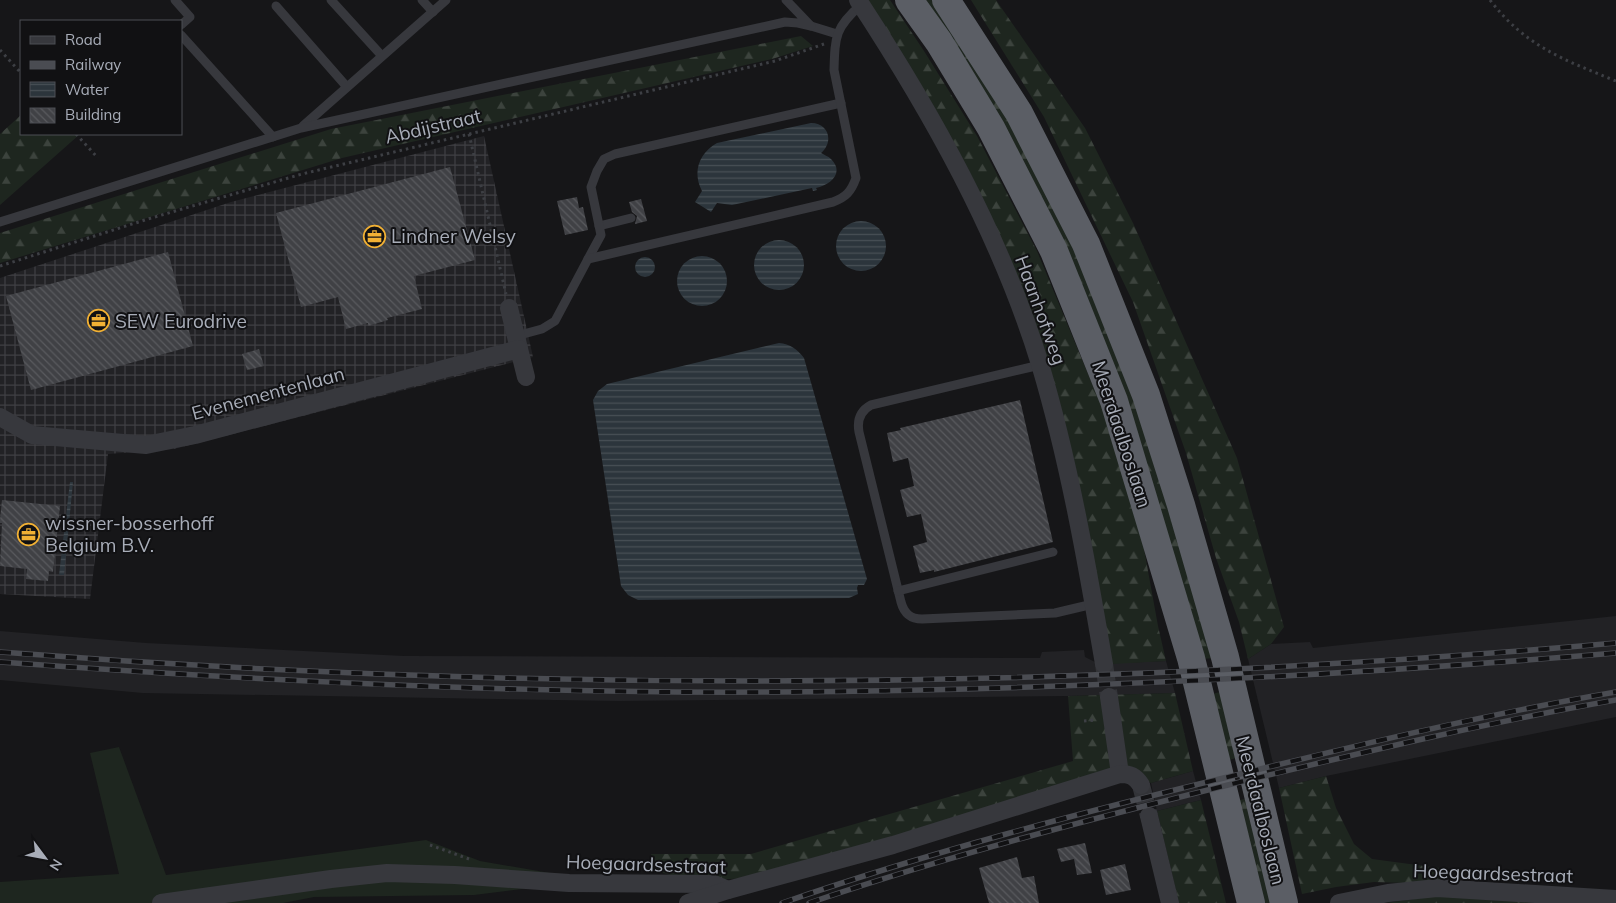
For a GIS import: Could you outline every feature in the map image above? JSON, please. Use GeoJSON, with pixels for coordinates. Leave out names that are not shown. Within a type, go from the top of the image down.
{"type":"FeatureCollection","features":[{"type":"Feature","properties":{"kind":"highway","name":"Meerdaalboslaan"},"geometry":{"type":"LineString","coordinates":[[909,0],[939,42],[991,128],[1054,251],[1114,401],[1191,658],[1251,903]]}},
{"type":"Feature","properties":{"kind":"highway","name":"Meerdaalboslaan"},"geometry":{"type":"LineString","coordinates":[[946,0],[1019,113],[1086,244],[1146,395],[1225,657],[1283,901]]}},
{"type":"Feature","properties":{"kind":"street","name":"Haanhofweg"},"geometry":{"type":"LineString","coordinates":[[860,2],[900,65],[954,161],[1008,278],[1040,365],[1064,453],[1104,664]]}},
{"type":"Feature","properties":{"kind":"street"},"geometry":{"type":"LineString","coordinates":[[509,308],[526,377]]}},
{"type":"Feature","properties":{"kind":"street","name":"Evenementenlaan"},"geometry":{"type":"LineString","coordinates":[[0,417],[32,435],[146,445],[195,435],[517,342]]}},
{"type":"Feature","properties":{"kind":"street"},"geometry":{"type":"LineString","coordinates":[[1109,697],[1120,774],[1128,774],[1136,778],[1141,785]]}},
{"type":"Feature","properties":{"kind":"street","name":"Hoegaardsestraat"},"geometry":{"type":"LineString","coordinates":[[161,903],[331,878],[387,874],[455,875],[569,883],[714,884],[728,890],[893,845],[1120,774]]}},
{"type":"Feature","properties":{"kind":"street"},"geometry":{"type":"LineString","coordinates":[[1149,816],[1170,903]]}},
{"type":"Feature","properties":{"kind":"street"},"geometry":{"type":"LineString","coordinates":[[688,903],[728,890]]}},
{"type":"Feature","properties":{"kind":"street","name":"Hoegaardsestraat"},"geometry":{"type":"LineString","coordinates":[[1339,903],[1388,893],[1436,896],[1616,899]]}},
{"type":"Feature","properties":{"kind":"lane"},"geometry":{"type":"LineString","coordinates":[[175,0],[190,16],[182,24]]}},
{"type":"Feature","properties":{"kind":"lane"},"geometry":{"type":"LineString","coordinates":[[331,0],[382,56]]}},
{"type":"Feature","properties":{"kind":"lane"},"geometry":{"type":"LineString","coordinates":[[422,0],[433,12]]}},
{"type":"Feature","properties":{"kind":"lane"},"geometry":{"type":"LineString","coordinates":[[301,128],[446,0]]}},
{"type":"Feature","properties":{"kind":"lane"},"geometry":{"type":"LineString","coordinates":[[786,0],[811,26]]}},
{"type":"Feature","properties":{"kind":"lane"},"geometry":{"type":"LineString","coordinates":[[588,258],[844,198],[852,189],[856,178],[834,70],[834,52],[837,34],[846,17],[860,2]]}},
{"type":"Feature","properties":{"kind":"lane"},"geometry":{"type":"LineString","coordinates":[[276,6],[347,87]]}},
{"type":"Feature","properties":{"kind":"lane"},"geometry":{"type":"LineString","coordinates":[[0,222],[301,128],[786,22],[811,26],[837,34]]}},
{"type":"Feature","properties":{"kind":"lane"},"geometry":{"type":"LineString","coordinates":[[182,36],[273,138]]}},
{"type":"Feature","properties":{"kind":"lane"},"geometry":{"type":"LineString","coordinates":[[517,342],[554,322],[601,235],[591,187],[604,159],[615,154],[841,103]]}},
{"type":"Feature","properties":{"kind":"lane"},"geometry":{"type":"LineString","coordinates":[[599,226],[631,218]]}},
{"type":"Feature","properties":{"kind":"lane"},"geometry":{"type":"LineString","coordinates":[[1040,365],[876,403],[867,407],[862,412],[858,422],[859,432],[898,591],[905,611],[910,616],[916,619],[1055,613],[1093,604]]}},
{"type":"Feature","properties":{"kind":"lane"},"geometry":{"type":"LineString","coordinates":[[898,591],[1053,552]]}},
{"type":"Feature","properties":{"kind":"path"},"geometry":{"type":"LineString","coordinates":[[1490,0],[1501,14],[1533,43],[1566,61],[1616,81]]}},
{"type":"Feature","properties":{"kind":"path","name":"Abdijstraat"},"geometry":{"type":"LineString","coordinates":[[0,266],[148,219],[302,174],[775,61],[826,44],[837,34]]}},
{"type":"Feature","properties":{"kind":"path"},"geometry":{"type":"LineString","coordinates":[[0,50],[20,73]]}},
{"type":"Feature","properties":{"kind":"path"},"geometry":{"type":"LineString","coordinates":[[469,134],[509,308]]}},
{"type":"Feature","properties":{"kind":"path"},"geometry":{"type":"LineString","coordinates":[[77,135],[98,158]]}},
{"type":"Feature","properties":{"kind":"shaded area"},"geometry":{"type":"Polygon","coordinates":[[[484,136],[533,357],[174,449],[108,454],[90,599],[0,594],[0,278],[231,202],[484,136]]]}},
{"type":"Feature","properties":{"kind":"shaded area"},"geometry":{"type":"Polygon","coordinates":[[[1616,616],[1616,717],[1326,776],[1279,788],[1248,659],[1271,644],[1310,642],[1313,648],[1616,616]]]}},
{"type":"Feature","properties":{"kind":"shaded area"},"geometry":{"type":"Polygon","coordinates":[[[0,631],[146,643],[404,656],[1040,658],[1042,652],[1084,650],[1085,657],[1099,664],[1166,661],[1175,693],[619,701],[143,693],[0,680],[0,631]]]}},
{"type":"Feature","properties":{"kind":"shaded area"},"geometry":{"type":"Polygon","coordinates":[[[1193,771],[1201,800],[1157,811],[1151,783],[1193,771]]]}},
{"type":"Feature","properties":{"kind":"green space"},"geometry":{"type":"Polygon","coordinates":[[[864,0],[890,0],[977,136],[1037,251],[1103,410],[1140,527],[1166,661],[1113,664],[1108,659],[1026,311],[864,0]]]}},
{"type":"Feature","properties":{"kind":"green space"},"geometry":{"type":"Polygon","coordinates":[[[920,0],[938,0],[1025,142],[1134,380],[1216,658],[1199,659],[1131,417],[920,0]]]}},
{"type":"Feature","properties":{"kind":"green space"},"geometry":{"type":"Polygon","coordinates":[[[971,0],[996,0],[1085,128],[1133,223],[1237,458],[1284,627],[1271,644],[1248,659],[1239,622],[1216,558],[1186,453],[1133,302],[1044,117],[971,0]]]}},
{"type":"Feature","properties":{"kind":"green space"},"geometry":{"type":"Polygon","coordinates":[[[801,36],[813,46],[772,59],[342,158],[0,263],[0,233],[331,129],[801,36]]]}},
{"type":"Feature","properties":{"kind":"green space"},"geometry":{"type":"Polygon","coordinates":[[[20,116],[20,135],[79,135],[0,205],[0,134],[20,116]]]}},
{"type":"Feature","properties":{"kind":"green space"},"geometry":{"type":"Polygon","coordinates":[[[1224,691],[1240,757],[1225,761],[1208,695],[1224,691]]]}},
{"type":"Feature","properties":{"kind":"green space"},"geometry":{"type":"Polygon","coordinates":[[[1175,693],[1193,771],[1151,783],[1126,766],[1029,797],[747,878],[693,881],[656,871],[651,854],[751,854],[1073,761],[1068,696],[1175,693]]]}},
{"type":"Feature","properties":{"kind":"green space"},"geometry":{"type":"Polygon","coordinates":[[[119,747],[166,875],[426,840],[480,861],[614,884],[569,883],[474,895],[314,897],[283,903],[0,903],[0,882],[119,874],[90,753],[119,747]]]}},
{"type":"Feature","properties":{"kind":"green space"},"geometry":{"type":"Polygon","coordinates":[[[1326,776],[1336,808],[1354,844],[1372,859],[1447,869],[1441,884],[1374,882],[1302,894],[1279,788],[1326,776]]]}},
{"type":"Feature","properties":{"kind":"green space"},"geometry":{"type":"Polygon","coordinates":[[[1250,798],[1276,903],[1260,903],[1235,801],[1250,798]]]}},
{"type":"Feature","properties":{"kind":"green space"},"geometry":{"type":"Polygon","coordinates":[[[1201,800],[1226,903],[1179,903],[1157,811],[1201,800]]]}},
{"type":"Feature","properties":{"kind":"green space"},"geometry":{"type":"Polygon","coordinates":[[[1443,895],[1576,903],[1386,903],[1443,895]]]}},
{"type":"Feature","properties":{"kind":"water"},"geometry":{"type":"Polygon","coordinates":[[[811,123],[822,126],[828,134],[827,144],[821,153],[830,158],[837,169],[831,181],[813,191],[812,188],[732,205],[717,203],[711,212],[695,202],[702,191],[698,177],[699,164],[711,147],[717,143],[811,123]]]}},
{"type":"Feature","properties":{"kind":"water"},"geometry":{"type":"Polygon","coordinates":[[[856,221],[866,221],[879,228],[886,241],[886,251],[879,264],[866,271],[856,271],[847,267],[840,260],[836,251],[836,241],[840,232],[847,225],[856,221]]]}},
{"type":"Feature","properties":{"kind":"water"},"geometry":{"type":"Polygon","coordinates":[[[774,240],[784,240],[797,247],[804,260],[804,270],[797,283],[784,290],[774,290],[765,286],[758,279],[754,270],[754,260],[758,251],[765,244],[774,240]]]}},
{"type":"Feature","properties":{"kind":"water"},"geometry":{"type":"Polygon","coordinates":[[[697,256],[707,256],[720,263],[727,276],[727,286],[720,299],[707,306],[697,306],[688,302],[681,295],[677,286],[677,276],[681,267],[688,260],[697,256]]]}},
{"type":"Feature","properties":{"kind":"water"},"geometry":{"type":"Polygon","coordinates":[[[645,257],[652,260],[655,267],[652,274],[645,277],[638,274],[635,267],[638,260],[645,257]]]}},
{"type":"Feature","properties":{"kind":"water"},"geometry":{"type":"Polygon","coordinates":[[[779,343],[787,344],[804,358],[867,579],[864,585],[858,585],[858,594],[849,598],[638,600],[628,595],[621,586],[593,400],[598,391],[607,384],[779,343]]]}},
{"type":"Feature","properties":{"kind":"water"},"geometry":{"type":"Polygon","coordinates":[[[70,482],[73,482],[64,575],[59,575],[70,482]]]}},
{"type":"Feature","properties":{"kind":"building","name":"Lindner Welsy"},"geometry":{"type":"Polygon","coordinates":[[[450,167],[475,260],[414,276],[422,309],[387,318],[388,320],[368,326],[368,323],[346,329],[338,297],[301,307],[276,213],[450,167]]]}},
{"type":"Feature","properties":{"kind":"building"},"geometry":{"type":"Polygon","coordinates":[[[577,197],[579,208],[583,207],[588,230],[565,235],[557,201],[577,197]]]}},
{"type":"Feature","properties":{"kind":"building"},"geometry":{"type":"Polygon","coordinates":[[[641,199],[647,221],[635,224],[637,216],[632,212],[629,202],[641,199]]]}},
{"type":"Feature","properties":{"kind":"building","name":"SEW Eurodrive"},"geometry":{"type":"Polygon","coordinates":[[[168,252],[193,346],[31,390],[6,296],[168,252]]]}},
{"type":"Feature","properties":{"kind":"building"},"geometry":{"type":"Polygon","coordinates":[[[259,349],[264,366],[247,370],[242,354],[259,349]]]}},
{"type":"Feature","properties":{"kind":"building"},"geometry":{"type":"Polygon","coordinates":[[[1020,400],[1053,542],[934,572],[934,570],[920,573],[913,546],[927,542],[921,514],[907,517],[900,490],[914,486],[908,458],[893,462],[887,433],[901,430],[900,428],[1020,400]]]}},
{"type":"Feature","properties":{"kind":"building","name":"wissner-bosserhoff Belgium B.V."},"geometry":{"type":"Polygon","coordinates":[[[2,500],[60,506],[53,572],[49,571],[48,581],[26,579],[27,569],[0,566],[2,500]]]}},
{"type":"Feature","properties":{"kind":"building"},"geometry":{"type":"Polygon","coordinates":[[[1085,843],[1092,873],[1077,875],[1074,859],[1061,862],[1057,849],[1085,843]]]}},
{"type":"Feature","properties":{"kind":"building"},"geometry":{"type":"Polygon","coordinates":[[[1017,857],[1022,878],[1034,876],[1039,903],[989,903],[979,868],[1017,857]]]}},
{"type":"Feature","properties":{"kind":"building"},"geometry":{"type":"Polygon","coordinates":[[[1125,864],[1131,890],[1106,895],[1100,870],[1125,864]]]}},
{"type":"Feature","properties":{"kind":"tunnel"},"geometry":{"type":"LineString","coordinates":[[1104,664],[1109,697]]}},
{"type":"Feature","properties":{"kind":"tunnel"},"geometry":{"type":"LineString","coordinates":[[1141,785],[1149,816]]}},
{"type":"Feature","properties":{"kind":"railway"},"geometry":{"type":"LineString","coordinates":[[0,652],[202,666],[404,675],[606,680],[808,681],[1011,678],[1213,670],[1414,659],[1616,643]]}},
{"type":"Feature","properties":{"kind":"railway"},"geometry":{"type":"LineString","coordinates":[[0,662],[390,685],[585,691],[780,692],[1094,685],[1407,669],[1616,653]]}},
{"type":"Feature","properties":{"kind":"railway"},"geometry":{"type":"LineString","coordinates":[[782,903],[950,850],[1121,803],[1425,730],[1616,692]]}},
{"type":"Feature","properties":{"kind":"railway"},"geometry":{"type":"LineString","coordinates":[[809,903],[915,869],[1077,823],[1427,738],[1616,700]]}},
{"type":"Feature","properties":{"kind":"place","name":"Lindner Welsy"},"geometry":{"type":"Point","coordinates":[375,236]}},
{"type":"Feature","properties":{"kind":"place","name":"SEW Eurodrive"},"geometry":{"type":"Point","coordinates":[99,321]}},
{"type":"Feature","properties":{"kind":"place","name":"wissner-bosserhoff Belgium B.V."},"geometry":{"type":"Point","coordinates":[29,534]}}]}
